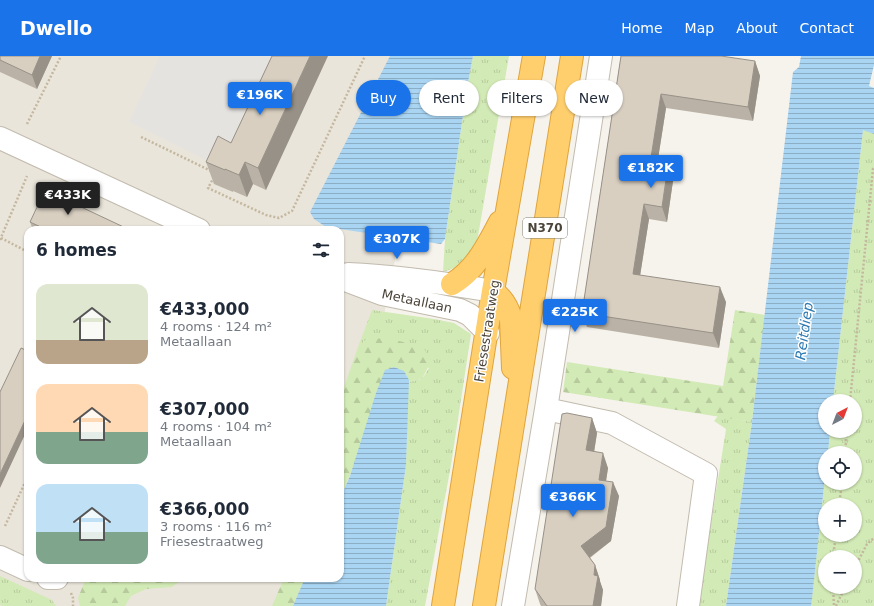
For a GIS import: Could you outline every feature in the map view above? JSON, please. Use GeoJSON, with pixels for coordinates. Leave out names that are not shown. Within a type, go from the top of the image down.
{"type":"FeatureCollection","features":[{"type":"Feature","properties":{"kind":"highway","name":"Friesestraatweg"},"geometry":{"type":"LineString","coordinates":[[444,606],[488,333],[493,291],[534,56]]}},
{"type":"Feature","properties":{"kind":"highway","name":"N370"},"geometry":{"type":"LineString","coordinates":[[484,606],[572,56]]}},
{"type":"Feature","properties":{"kind":"highway"},"geometry":{"type":"LineString","coordinates":[[452,284],[474,266],[507,209]]}},
{"type":"Feature","properties":{"kind":"highway"},"geometry":{"type":"LineString","coordinates":[[493,291],[503,301],[512,319],[513,370],[518,401]]}},
{"type":"Feature","properties":{"kind":"street"},"geometry":{"type":"LineString","coordinates":[[513,606],[546,409],[601,56]]}},
{"type":"Feature","properties":{"kind":"street"},"geometry":{"type":"LineString","coordinates":[[0,138],[189,226]]}},
{"type":"Feature","properties":{"kind":"street","name":"Metaallaan"},"geometry":{"type":"LineString","coordinates":[[344,274],[392,277],[452,284],[493,291]]}},
{"type":"Feature","properties":{"kind":"street","name":"Metaallaan"},"geometry":{"type":"LineString","coordinates":[[344,280],[382,294],[460,310],[470,315],[488,333]]}},
{"type":"Feature","properties":{"kind":"street"},"geometry":{"type":"LineString","coordinates":[[546,409],[612,423],[706,474],[688,606]]}},
{"type":"Feature","properties":{"kind":"street"},"geometry":{"type":"LineString","coordinates":[[0,557],[24,568]]}},
{"type":"Feature","properties":{"kind":"path"},"geometry":{"type":"LineString","coordinates":[[27,124],[61,56]]}},
{"type":"Feature","properties":{"kind":"path"},"geometry":{"type":"LineString","coordinates":[[141,137],[216,173],[208,188],[266,215],[279,218],[292,212],[365,56]]}},
{"type":"Feature","properties":{"kind":"path"},"geometry":{"type":"LineString","coordinates":[[851,394],[872,169],[874,168]]}},
{"type":"Feature","properties":{"kind":"path"},"geometry":{"type":"LineString","coordinates":[[24,250],[0,239],[27,176]]}},
{"type":"Feature","properties":{"kind":"path"},"geometry":{"type":"LineString","coordinates":[[5,526],[24,485]]}},
{"type":"Feature","properties":{"kind":"path"},"geometry":{"type":"LineString","coordinates":[[862,555],[868,544],[874,538]]}},
{"type":"Feature","properties":{"kind":"path"},"geometry":{"type":"LineString","coordinates":[[834,594],[835,606]]}},
{"type":"Feature","properties":{"kind":"path"},"geometry":{"type":"LineString","coordinates":[[835,606],[841,594]]}},
{"type":"Feature","properties":{"kind":"shaded area"},"geometry":{"type":"Polygon","coordinates":[[[0,56],[435,56],[430,80],[419,80],[419,116],[423,116],[344,519],[344,226],[24,226],[24,582],[331,582],[327,606],[0,606],[0,56]]]}},
{"type":"Feature","properties":{"kind":"shaded area"},"geometry":{"type":"Polygon","coordinates":[[[160,56],[279,56],[230,157],[216,165],[129,122],[160,56]]]}},
{"type":"Feature","properties":{"kind":"green space"},"geometry":{"type":"Polygon","coordinates":[[[473,56],[509,56],[505,80],[487,80],[487,116],[499,116],[477,242],[470,253],[459,265],[443,272],[445,239],[463,116],[479,116],[479,80],[468,80],[473,56]]]}},
{"type":"Feature","properties":{"kind":"green space"},"geometry":{"type":"Polygon","coordinates":[[[863,129],[874,134],[874,606],[811,606],[818,542],[862,542],[862,498],[823,498],[824,490],[862,490],[862,446],[829,446],[829,438],[862,438],[862,394],[834,394],[863,129]]]}},
{"type":"Feature","properties":{"kind":"green space"},"geometry":{"type":"Polygon","coordinates":[[[372,310],[454,323],[471,334],[451,465],[425,606],[386,606],[406,465],[408,382],[422,379],[429,368],[368,338],[358,347],[372,310]]]}},
{"type":"Feature","properties":{"kind":"green space"},"geometry":{"type":"Polygon","coordinates":[[[735,310],[765,315],[752,422],[563,392],[567,362],[723,386],[735,310]]]}},
{"type":"Feature","properties":{"kind":"green space"},"geometry":{"type":"Polygon","coordinates":[[[368,338],[391,339],[423,347],[429,363],[422,379],[408,382],[407,376],[402,371],[394,367],[344,489],[344,387],[358,347],[368,338]]]}},
{"type":"Feature","properties":{"kind":"green space"},"geometry":{"type":"Polygon","coordinates":[[[718,416],[752,422],[726,606],[698,606],[726,429],[714,421],[718,416]]]}},
{"type":"Feature","properties":{"kind":"green space"},"geometry":{"type":"Polygon","coordinates":[[[0,576],[52,600],[56,606],[0,605],[0,576]]]}},
{"type":"Feature","properties":{"kind":"green space"},"geometry":{"type":"Polygon","coordinates":[[[84,582],[179,582],[172,587],[146,589],[131,596],[125,606],[80,606],[78,598],[84,582]]]}},
{"type":"Feature","properties":{"kind":"green space"},"geometry":{"type":"Polygon","coordinates":[[[281,582],[303,582],[293,606],[272,606],[282,583],[281,582]]]}},
{"type":"Feature","properties":{"kind":"water"},"geometry":{"type":"Polygon","coordinates":[[[390,56],[473,56],[468,80],[419,80],[419,116],[463,116],[445,239],[441,244],[344,230],[344,226],[324,226],[314,219],[310,212],[359,116],[411,116],[411,80],[378,80],[390,56]]]}},
{"type":"Feature","properties":{"kind":"water","name":"Reitdiep"},"geometry":{"type":"Polygon","coordinates":[[[801,56],[874,56],[874,65],[869,86],[874,88],[874,134],[863,130],[834,394],[818,394],[818,438],[829,438],[829,446],[818,446],[818,490],[824,490],[823,498],[818,498],[818,542],[812,599],[811,606],[726,606],[752,422],[793,72],[799,67],[801,56]]]}},
{"type":"Feature","properties":{"kind":"water"},"geometry":{"type":"Polygon","coordinates":[[[394,367],[404,371],[409,380],[406,465],[386,606],[293,606],[303,582],[344,582],[344,490],[350,476],[376,393],[385,370],[394,367]]]}},
{"type":"Feature","properties":{"kind":"building"},"geometry":{"type":"Polygon","coordinates":[[[0,56],[40,56],[32,75],[0,60],[0,56]]]}},
{"type":"Feature","properties":{"kind":"building"},"geometry":{"type":"Polygon","coordinates":[[[272,56],[310,56],[258,168],[245,162],[239,175],[206,162],[218,136],[231,143],[272,56]]]}},
{"type":"Feature","properties":{"kind":"building"},"geometry":{"type":"Polygon","coordinates":[[[621,56],[721,56],[755,61],[748,107],[661,94],[650,164],[668,166],[662,207],[644,204],[633,274],[720,287],[713,333],[582,313],[612,116],[623,116],[623,80],[617,80],[621,56]]]}},
{"type":"Feature","properties":{"kind":"building"},"geometry":{"type":"Polygon","coordinates":[[[45,190],[122,226],[38,226],[30,222],[45,190]]]}},
{"type":"Feature","properties":{"kind":"building"},"geometry":{"type":"Polygon","coordinates":[[[21,348],[24,349],[24,423],[0,474],[0,392],[21,348]]]}},
{"type":"Feature","properties":{"kind":"building"},"geometry":{"type":"Polygon","coordinates":[[[567,413],[592,418],[586,450],[603,453],[599,480],[613,482],[606,527],[581,546],[595,565],[594,575],[598,576],[593,606],[547,606],[535,589],[562,414],[567,413]]]}}]}
